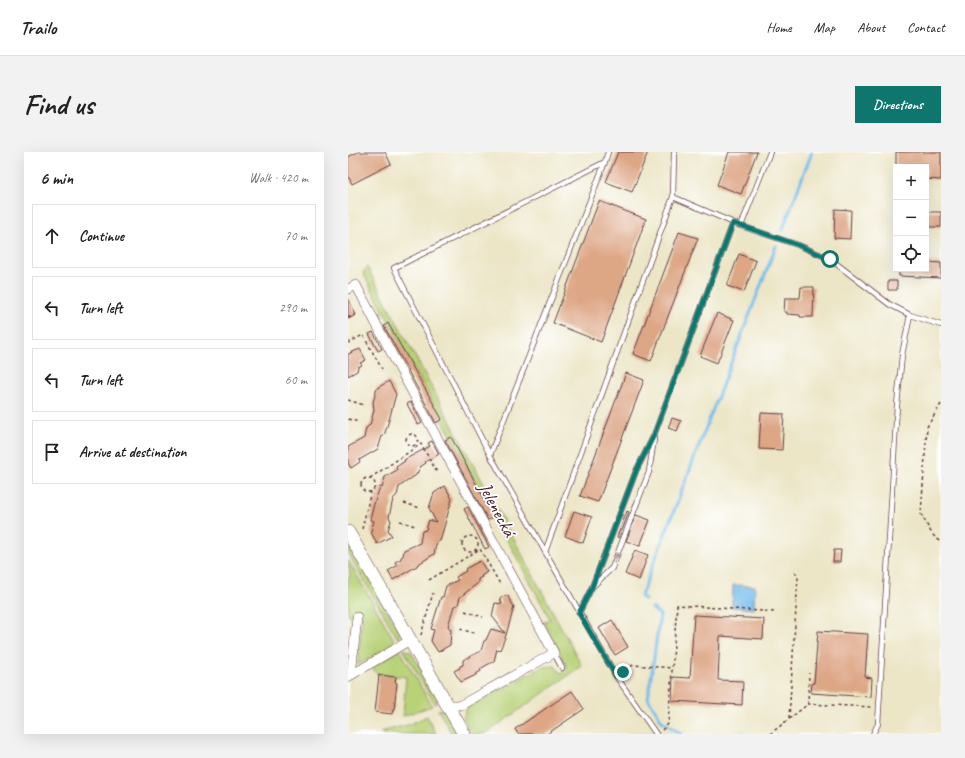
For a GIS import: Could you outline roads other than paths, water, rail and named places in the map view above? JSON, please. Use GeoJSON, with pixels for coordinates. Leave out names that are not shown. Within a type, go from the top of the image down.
{"type":"FeatureCollection","features":[{"type":"Feature","properties":{"kind":"street","name":"Jelenecká"},"geometry":{"type":"LineString","coordinates":[[348,289],[356,285],[396,362],[554,653]]}},
{"type":"Feature","properties":{"kind":"street"},"geometry":{"type":"LineString","coordinates":[[350,538],[415,637],[447,705],[464,734]]}},
{"type":"Feature","properties":{"kind":"street"},"geometry":{"type":"LineString","coordinates":[[349,676],[357,616]]}},
{"type":"Feature","properties":{"kind":"street"},"geometry":{"type":"LineString","coordinates":[[349,676],[415,637]]}},
{"type":"Feature","properties":{"kind":"street"},"geometry":{"type":"LineString","coordinates":[[447,705],[461,705],[554,653]]}},
{"type":"Feature","properties":{"kind":"lane"},"geometry":{"type":"LineString","coordinates":[[490,455],[608,152]]}},
{"type":"Feature","properties":{"kind":"lane"},"geometry":{"type":"LineString","coordinates":[[545,552],[673,197],[674,152]]}},
{"type":"Feature","properties":{"kind":"lane"},"geometry":{"type":"LineString","coordinates":[[741,226],[770,152]]}},
{"type":"Feature","properties":{"kind":"lane"},"geometry":{"type":"LineString","coordinates":[[605,162],[394,268],[490,455],[616,676],[656,734]]}},
{"type":"Feature","properties":{"kind":"lane"},"geometry":{"type":"LineString","coordinates":[[673,197],[733,223],[798,245],[830,259],[889,304],[910,315],[941,325]]}},
{"type":"Feature","properties":{"kind":"lane"},"geometry":{"type":"LineString","coordinates":[[579,613],[592,587],[636,471],[654,435],[733,223]]}},
{"type":"Feature","properties":{"kind":"lane"},"geometry":{"type":"LineString","coordinates":[[873,734],[878,724],[897,405],[902,354],[910,315]]}},
{"type":"Feature","properties":{"kind":"lane"},"geometry":{"type":"LineString","coordinates":[[592,587],[612,568],[649,472],[654,435]]}},
{"type":"Feature","properties":{"kind":"lane"},"geometry":{"type":"LineString","coordinates":[[554,653],[562,668]]}},
{"type":"Feature","properties":{"kind":"water"},"geometry":{"type":"Polygon","coordinates":[[[733,585],[755,586],[754,609],[732,607],[733,585]]]}},
{"type":"Feature","properties":{"kind":"waterway"},"geometry":{"type":"LineString","coordinates":[[782,231],[812,152]]}},
{"type":"Feature","properties":{"kind":"waterway"},"geometry":{"type":"LineString","coordinates":[[645,600],[641,596],[776,246]]}},
{"type":"Feature","properties":{"kind":"waterway"},"geometry":{"type":"LineString","coordinates":[[652,608],[660,615],[648,698],[662,721],[681,734]]}}]}
